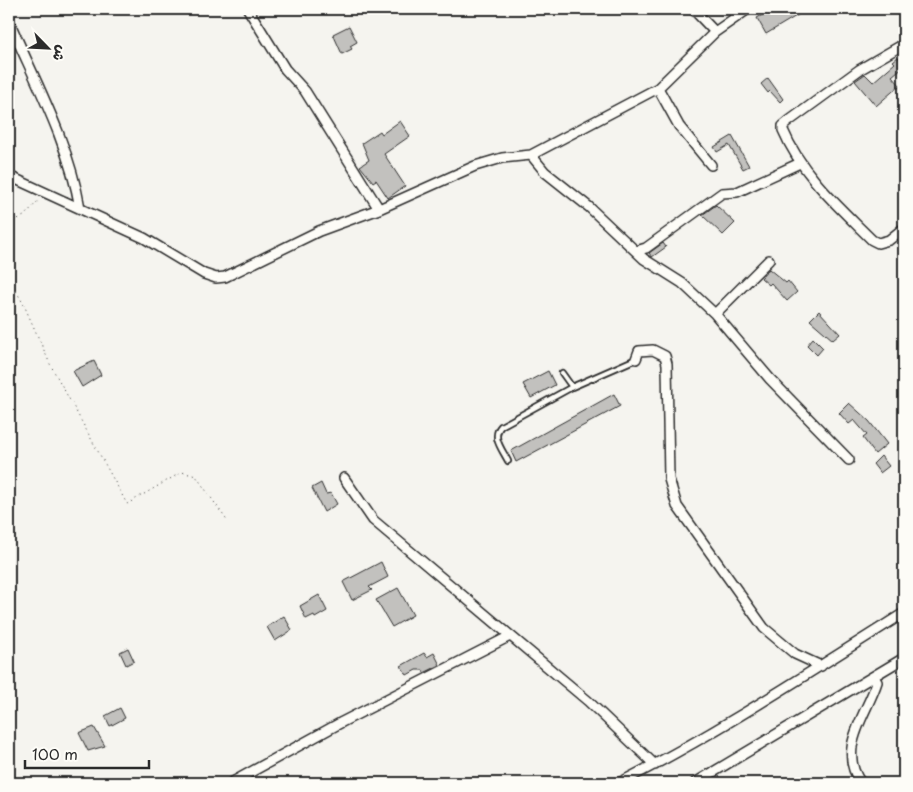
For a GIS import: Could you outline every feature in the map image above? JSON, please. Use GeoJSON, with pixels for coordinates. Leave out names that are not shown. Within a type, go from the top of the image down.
{"type":"FeatureCollection","features":[{"type":"Feature","properties":{"kind":"street"},"geometry":{"type":"LineString","coordinates":[[248,9],[285,68],[305,90],[378,210]]}},
{"type":"Feature","properties":{"kind":"street"},"geometry":{"type":"LineString","coordinates":[[693,9],[715,32]]}},
{"type":"Feature","properties":{"kind":"street"},"geometry":{"type":"LineString","coordinates":[[9,176],[144,238],[197,270],[216,278],[237,273],[319,232],[378,210],[475,166],[502,158],[531,155],[658,88],[715,32],[748,9]]}},
{"type":"Feature","properties":{"kind":"street"},"geometry":{"type":"LineString","coordinates":[[9,21],[76,181],[80,208]]}},
{"type":"Feature","properties":{"kind":"street"},"geometry":{"type":"LineString","coordinates":[[904,44],[838,83],[783,126],[786,137],[800,163],[828,197],[872,240],[878,243],[889,240],[904,228]]}},
{"type":"Feature","properties":{"kind":"street"},"geometry":{"type":"LineString","coordinates":[[658,88],[679,126],[711,164]]}},
{"type":"Feature","properties":{"kind":"street"},"geometry":{"type":"LineString","coordinates":[[531,155],[545,172],[644,258],[682,283],[714,314],[770,379],[849,460]]}},
{"type":"Feature","properties":{"kind":"street"},"geometry":{"type":"LineString","coordinates":[[636,251],[646,248],[722,193],[737,192],[800,163]]}},
{"type":"Feature","properties":{"kind":"street"},"geometry":{"type":"LineString","coordinates":[[714,314],[769,260]]}},
{"type":"Feature","properties":{"kind":"street"},"geometry":{"type":"LineString","coordinates":[[636,359],[639,351],[653,350],[665,356],[667,364],[669,479],[677,506],[764,628],[795,654],[821,666]]}},
{"type":"Feature","properties":{"kind":"street"},"geometry":{"type":"LineString","coordinates":[[344,478],[373,520],[588,701],[655,765]]}},
{"type":"Feature","properties":{"kind":"street"},"geometry":{"type":"LineString","coordinates":[[618,783],[655,765],[733,721],[904,612]]}},
{"type":"Feature","properties":{"kind":"street"},"geometry":{"type":"LineString","coordinates":[[231,783],[342,722],[510,636]]}},
{"type":"Feature","properties":{"kind":"street"},"geometry":{"type":"LineString","coordinates":[[699,782],[904,658]]}},
{"type":"Feature","properties":{"kind":"street"},"geometry":{"type":"LineString","coordinates":[[861,783],[852,762],[852,738],[872,698],[877,682],[874,677]]}},
{"type":"Feature","properties":{"kind":"lane"},"geometry":{"type":"LineString","coordinates":[[508,460],[495,437],[496,431],[501,426],[572,388],[636,359]]}},
{"type":"Feature","properties":{"kind":"lane"},"geometry":{"type":"LineString","coordinates":[[562,373],[572,388]]}},
{"type":"Feature","properties":{"kind":"path"},"geometry":{"type":"LineString","coordinates":[[9,223],[24,216],[38,203],[45,191]]}},
{"type":"Feature","properties":{"kind":"path"},"geometry":{"type":"LineString","coordinates":[[9,278],[24,305],[50,364],[127,504],[182,472],[196,476],[228,522]]}},
{"type":"Feature","properties":{"kind":"building"},"geometry":{"type":"Polygon","coordinates":[[[773,9],[808,9],[766,34],[757,18],[773,9]]]}},
{"type":"Feature","properties":{"kind":"building"},"geometry":{"type":"Polygon","coordinates":[[[349,26],[357,42],[350,46],[352,49],[342,54],[333,34],[349,26]]]}},
{"type":"Feature","properties":{"kind":"building"},"geometry":{"type":"Polygon","coordinates":[[[898,57],[904,66],[892,76],[900,85],[876,106],[855,81],[865,74],[873,82],[895,63],[893,61],[898,57]]]}},
{"type":"Feature","properties":{"kind":"building"},"geometry":{"type":"Polygon","coordinates":[[[768,78],[783,99],[780,102],[770,91],[768,93],[761,84],[768,78]]]}},
{"type":"Feature","properties":{"kind":"building"},"geometry":{"type":"Polygon","coordinates":[[[400,121],[410,136],[384,154],[405,186],[388,198],[376,180],[373,182],[360,166],[369,160],[362,143],[380,131],[382,134],[400,121]]]}},
{"type":"Feature","properties":{"kind":"building"},"geometry":{"type":"Polygon","coordinates":[[[732,136],[749,166],[743,169],[729,145],[717,152],[714,147],[732,136]]]}},
{"type":"Feature","properties":{"kind":"building"},"geometry":{"type":"Polygon","coordinates":[[[716,205],[735,223],[723,235],[702,215],[716,205]]]}},
{"type":"Feature","properties":{"kind":"building"},"geometry":{"type":"Polygon","coordinates":[[[663,243],[666,247],[652,257],[649,253],[663,243]]]}},
{"type":"Feature","properties":{"kind":"building"},"geometry":{"type":"Polygon","coordinates":[[[769,269],[786,283],[788,281],[797,292],[787,301],[771,283],[769,285],[761,278],[769,269]]]}},
{"type":"Feature","properties":{"kind":"building"},"geometry":{"type":"Polygon","coordinates":[[[819,311],[840,334],[833,340],[810,320],[819,311]]]}},
{"type":"Feature","properties":{"kind":"building"},"geometry":{"type":"Polygon","coordinates":[[[813,338],[823,348],[817,355],[807,345],[813,338]]]}},
{"type":"Feature","properties":{"kind":"building"},"geometry":{"type":"Polygon","coordinates":[[[94,361],[101,375],[82,387],[73,371],[94,361]]]}},
{"type":"Feature","properties":{"kind":"building"},"geometry":{"type":"Polygon","coordinates":[[[548,371],[555,385],[531,398],[523,384],[548,371]]]}},
{"type":"Feature","properties":{"kind":"building"},"geometry":{"type":"Polygon","coordinates":[[[614,394],[620,406],[516,462],[511,451],[614,394]]]}},
{"type":"Feature","properties":{"kind":"building"},"geometry":{"type":"Polygon","coordinates":[[[849,403],[869,421],[887,444],[875,454],[863,438],[867,435],[854,420],[849,424],[839,413],[849,403]]]}},
{"type":"Feature","properties":{"kind":"building"},"geometry":{"type":"Polygon","coordinates":[[[881,456],[889,466],[880,473],[873,464],[881,456]]]}},
{"type":"Feature","properties":{"kind":"building"},"geometry":{"type":"Polygon","coordinates":[[[321,483],[326,494],[331,493],[337,504],[324,512],[312,488],[321,483]]]}},
{"type":"Feature","properties":{"kind":"building"},"geometry":{"type":"Polygon","coordinates":[[[381,562],[388,577],[369,587],[372,590],[352,600],[343,582],[381,562]]]}},
{"type":"Feature","properties":{"kind":"building"},"geometry":{"type":"Polygon","coordinates":[[[398,588],[413,615],[392,627],[376,600],[398,588]]]}},
{"type":"Feature","properties":{"kind":"building"},"geometry":{"type":"Polygon","coordinates":[[[319,595],[327,611],[315,618],[314,615],[306,619],[300,606],[319,595]]]}},
{"type":"Feature","properties":{"kind":"building"},"geometry":{"type":"Polygon","coordinates":[[[284,616],[292,630],[275,641],[267,627],[284,616]]]}},
{"type":"Feature","properties":{"kind":"building"},"geometry":{"type":"Polygon","coordinates":[[[128,648],[134,661],[126,665],[120,652],[128,648]]]}},
{"type":"Feature","properties":{"kind":"building"},"geometry":{"type":"Polygon","coordinates":[[[424,653],[427,657],[434,653],[440,665],[424,673],[423,670],[416,670],[407,675],[401,666],[424,653]]]}},
{"type":"Feature","properties":{"kind":"building"},"geometry":{"type":"Polygon","coordinates":[[[120,708],[125,718],[110,726],[105,716],[120,708]]]}},
{"type":"Feature","properties":{"kind":"building"},"geometry":{"type":"Polygon","coordinates":[[[94,727],[105,746],[88,751],[79,733],[94,727]]]}}]}
